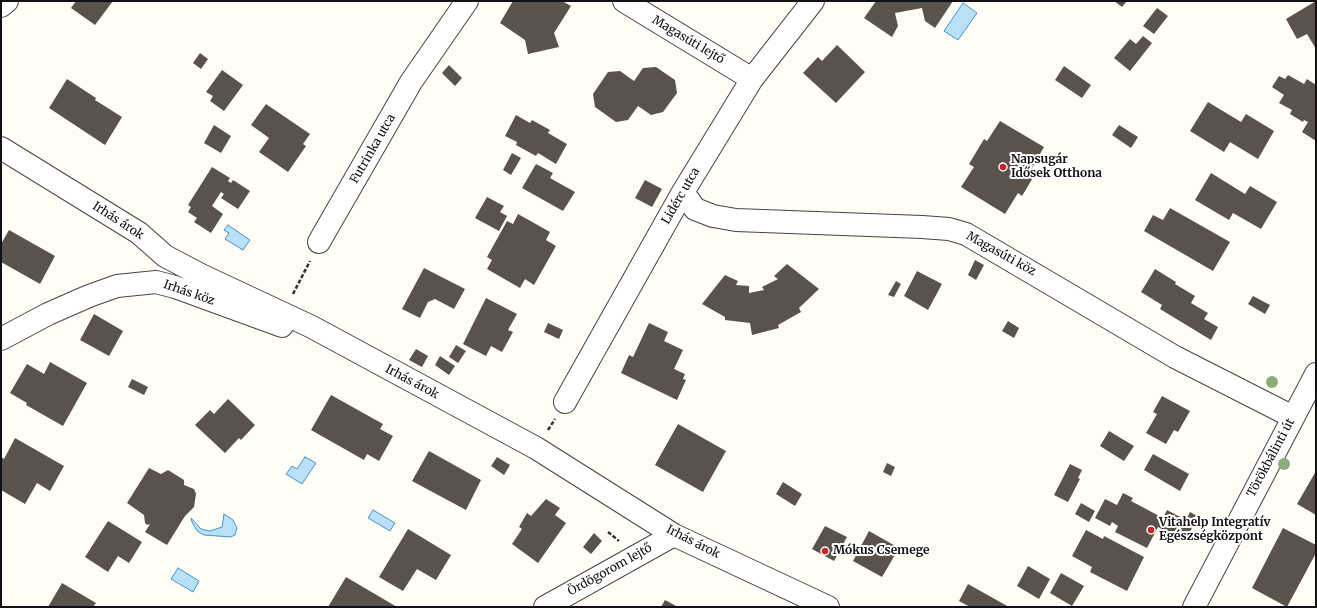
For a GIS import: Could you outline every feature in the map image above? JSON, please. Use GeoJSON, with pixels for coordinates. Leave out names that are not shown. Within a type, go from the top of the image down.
{"type":"FeatureCollection","features":[{"type":"Feature","properties":{"kind":"street"},"geometry":{"type":"LineString","coordinates":[[1,6],[7,1]]}},
{"type":"Feature","properties":{"kind":"street","name":"Futrinka utca"},"geometry":{"type":"LineString","coordinates":[[319,242],[411,82],[467,1]]}},
{"type":"Feature","properties":{"kind":"street","name":"Magasúti lejtő"},"geometry":{"type":"LineString","coordinates":[[624,1],[752,78]]}},
{"type":"Feature","properties":{"kind":"street","name":"Lidérc utca"},"geometry":{"type":"LineString","coordinates":[[565,402],[683,192],[752,78],[813,1]]}},
{"type":"Feature","properties":{"kind":"street","name":"Irhás árok"},"geometry":{"type":"LineString","coordinates":[[1,148],[139,233],[165,256],[201,275],[312,327],[536,448],[674,534],[828,607]]}},
{"type":"Feature","properties":{"kind":"street","name":"Magasúti köz"},"geometry":{"type":"LineString","coordinates":[[683,192],[695,209],[713,216],[728,218],[922,226],[949,229],[966,234],[1175,357],[1292,417]]}},
{"type":"Feature","properties":{"kind":"street","name":"Irhás köz"},"geometry":{"type":"LineString","coordinates":[[1,339],[48,314],[89,296],[118,286],[156,282],[175,287],[292,330],[312,327]]}},
{"type":"Feature","properties":{"kind":"street","name":"Törökbálinti út"},"geometry":{"type":"LineString","coordinates":[[1194,607],[1292,417],[1316,374]]}},
{"type":"Feature","properties":{"kind":"street","name":"Ördögorom lejtő"},"geometry":{"type":"LineString","coordinates":[[545,607],[674,534]]}},
{"type":"Feature","properties":{"kind":"path"},"geometry":{"type":"LineString","coordinates":[[292,296],[319,242]]}},
{"type":"Feature","properties":{"kind":"water"},"geometry":{"type":"Polygon","coordinates":[[[963,3],[977,13],[958,40],[944,31],[963,3]]]}},
{"type":"Feature","properties":{"kind":"water"},"geometry":{"type":"Polygon","coordinates":[[[228,225],[250,240],[243,250],[225,239],[229,233],[224,230],[228,225]]]}},
{"type":"Feature","properties":{"kind":"water"},"geometry":{"type":"Polygon","coordinates":[[[305,457],[316,463],[302,484],[286,474],[292,466],[297,469],[305,457]]]}},
{"type":"Feature","properties":{"kind":"water"},"geometry":{"type":"Polygon","coordinates":[[[373,510],[395,523],[390,531],[368,518],[373,510]]]}},
{"type":"Feature","properties":{"kind":"water"},"geometry":{"type":"Polygon","coordinates":[[[224,514],[233,520],[237,528],[235,535],[231,537],[204,535],[197,531],[191,518],[201,529],[210,531],[222,527],[224,514]]]}},
{"type":"Feature","properties":{"kind":"water"},"geometry":{"type":"Polygon","coordinates":[[[178,568],[199,581],[193,592],[171,579],[178,568]]]}},
{"type":"Feature","properties":{"kind":"building"},"geometry":{"type":"Polygon","coordinates":[[[76,1],[113,1],[95,25],[71,8],[76,1]]]}},
{"type":"Feature","properties":{"kind":"building"},"geometry":{"type":"Polygon","coordinates":[[[513,1],[562,1],[571,6],[554,33],[559,47],[528,54],[525,40],[500,23],[513,1]]]}},
{"type":"Feature","properties":{"kind":"building"},"geometry":{"type":"Polygon","coordinates":[[[876,1],[953,1],[935,28],[925,21],[922,8],[895,13],[898,26],[892,37],[864,18],[876,1]]]}},
{"type":"Feature","properties":{"kind":"building"},"geometry":{"type":"Polygon","coordinates":[[[1114,1],[1127,1],[1122,7],[1114,1]]]}},
{"type":"Feature","properties":{"kind":"building"},"geometry":{"type":"Polygon","coordinates":[[[1316,1],[1316,49],[1307,34],[1297,39],[1286,19],[1316,1]]]}},
{"type":"Feature","properties":{"kind":"building"},"geometry":{"type":"Polygon","coordinates":[[[1157,8],[1168,16],[1154,34],[1143,26],[1157,8]]]}},
{"type":"Feature","properties":{"kind":"building"},"geometry":{"type":"Polygon","coordinates":[[[1143,36],[1152,43],[1130,71],[1114,58],[1130,39],[1136,44],[1143,36]]]}},
{"type":"Feature","properties":{"kind":"building"},"geometry":{"type":"Polygon","coordinates":[[[837,45],[865,72],[836,103],[803,73],[818,57],[822,61],[837,45]]]}},
{"type":"Feature","properties":{"kind":"building"},"geometry":{"type":"Polygon","coordinates":[[[200,53],[208,59],[201,69],[193,63],[200,53]]]}},
{"type":"Feature","properties":{"kind":"building"},"geometry":{"type":"Polygon","coordinates":[[[449,65],[462,78],[455,86],[442,73],[449,65]]]}},
{"type":"Feature","properties":{"kind":"building"},"geometry":{"type":"Polygon","coordinates":[[[1064,66],[1091,85],[1082,98],[1055,80],[1064,66]]]}},
{"type":"Feature","properties":{"kind":"building"},"geometry":{"type":"Polygon","coordinates":[[[656,67],[675,80],[677,93],[663,112],[651,115],[638,106],[628,120],[616,122],[595,107],[593,94],[608,72],[620,71],[634,81],[643,68],[656,67]]]}},
{"type":"Feature","properties":{"kind":"building"},"geometry":{"type":"Polygon","coordinates":[[[222,70],[243,85],[224,111],[210,101],[213,96],[206,92],[222,70]]]}},
{"type":"Feature","properties":{"kind":"building"},"geometry":{"type":"Polygon","coordinates":[[[1288,75],[1304,84],[1307,79],[1316,85],[1316,141],[1302,132],[1308,122],[1304,120],[1303,122],[1290,114],[1292,110],[1279,103],[1284,95],[1272,87],[1279,76],[1285,79],[1288,75]]]}},
{"type":"Feature","properties":{"kind":"building"},"geometry":{"type":"Polygon","coordinates":[[[67,79],[96,98],[95,100],[122,117],[105,145],[49,108],[67,79]]]}},
{"type":"Feature","properties":{"kind":"building"},"geometry":{"type":"Polygon","coordinates":[[[1208,102],[1241,122],[1246,114],[1274,131],[1258,159],[1230,142],[1224,152],[1190,131],[1208,102]]]}},
{"type":"Feature","properties":{"kind":"building"},"geometry":{"type":"Polygon","coordinates":[[[266,104],[310,134],[303,144],[306,146],[288,172],[259,152],[269,138],[251,125],[266,104]]]}},
{"type":"Feature","properties":{"kind":"building"},"geometry":{"type":"Polygon","coordinates":[[[516,115],[530,123],[532,120],[550,130],[548,133],[567,144],[556,164],[538,153],[536,156],[516,145],[517,142],[505,136],[516,115]]]}},
{"type":"Feature","properties":{"kind":"building","name":"Napsugár Idősek Otthona"},"geometry":{"type":"Polygon","coordinates":[[[1000,121],[1044,147],[1032,168],[1037,171],[1022,196],[1018,193],[1005,214],[961,187],[974,167],[969,164],[984,139],[987,141],[1000,121]]]}},
{"type":"Feature","properties":{"kind":"building"},"geometry":{"type":"Polygon","coordinates":[[[214,125],[231,136],[221,153],[204,143],[214,125]]]}},
{"type":"Feature","properties":{"kind":"building"},"geometry":{"type":"Polygon","coordinates":[[[1119,125],[1138,137],[1131,148],[1112,135],[1119,125]]]}},
{"type":"Feature","properties":{"kind":"building"},"geometry":{"type":"Polygon","coordinates":[[[512,153],[521,158],[511,175],[503,170],[512,153]]]}},
{"type":"Feature","properties":{"kind":"building"},"geometry":{"type":"Polygon","coordinates":[[[536,164],[553,173],[550,178],[575,192],[563,211],[522,188],[536,164]]]}},
{"type":"Feature","properties":{"kind":"building"},"geometry":{"type":"Polygon","coordinates":[[[212,167],[230,178],[228,181],[231,183],[233,180],[250,191],[238,209],[221,198],[224,194],[221,192],[212,206],[223,214],[211,233],[194,222],[197,218],[188,212],[191,207],[188,205],[212,167]]]}},
{"type":"Feature","properties":{"kind":"building"},"geometry":{"type":"Polygon","coordinates":[[[1211,173],[1245,194],[1250,186],[1277,202],[1261,229],[1233,213],[1229,220],[1195,200],[1211,173]]]}},
{"type":"Feature","properties":{"kind":"building"},"geometry":{"type":"Polygon","coordinates":[[[645,180],[662,189],[652,207],[635,198],[645,180]]]}},
{"type":"Feature","properties":{"kind":"building"},"geometry":{"type":"Polygon","coordinates":[[[487,197],[504,206],[500,212],[507,216],[499,231],[475,218],[487,197]]]}},
{"type":"Feature","properties":{"kind":"building"},"geometry":{"type":"Polygon","coordinates":[[[1170,208],[1230,242],[1213,271],[1144,231],[1153,215],[1163,220],[1170,208]]]}},
{"type":"Feature","properties":{"kind":"building"},"geometry":{"type":"Polygon","coordinates":[[[518,214],[550,232],[546,240],[556,246],[534,285],[525,279],[520,288],[487,269],[492,260],[487,257],[507,221],[513,224],[518,214]]]}},
{"type":"Feature","properties":{"kind":"building"},"geometry":{"type":"Polygon","coordinates":[[[9,230],[55,256],[40,284],[1,262],[1,244],[9,230]]]}},
{"type":"Feature","properties":{"kind":"building"},"geometry":{"type":"Polygon","coordinates":[[[975,260],[984,265],[976,280],[968,275],[975,260]]]}},
{"type":"Feature","properties":{"kind":"building"},"geometry":{"type":"Polygon","coordinates":[[[787,264],[819,289],[799,308],[801,312],[778,325],[779,328],[752,335],[750,323],[725,320],[725,317],[702,304],[725,275],[738,281],[736,285],[749,286],[749,293],[764,290],[762,287],[778,279],[774,276],[787,264]]]}},
{"type":"Feature","properties":{"kind":"building"},"geometry":{"type":"Polygon","coordinates":[[[424,268],[465,289],[454,309],[435,299],[428,302],[420,318],[402,309],[424,268]]]}},
{"type":"Feature","properties":{"kind":"building"},"geometry":{"type":"Polygon","coordinates":[[[1155,269],[1176,282],[1175,284],[1195,296],[1191,303],[1208,313],[1204,319],[1218,327],[1211,340],[1160,309],[1162,305],[1141,292],[1155,269]]]}},
{"type":"Feature","properties":{"kind":"building"},"geometry":{"type":"Polygon","coordinates":[[[917,271],[942,284],[928,310],[904,296],[917,271]]]}},
{"type":"Feature","properties":{"kind":"building"},"geometry":{"type":"Polygon","coordinates":[[[896,281],[901,284],[894,297],[888,295],[896,281]]]}},
{"type":"Feature","properties":{"kind":"building"},"geometry":{"type":"Polygon","coordinates":[[[1253,296],[1270,305],[1265,314],[1248,304],[1253,296]]]}},
{"type":"Feature","properties":{"kind":"building"},"geometry":{"type":"Polygon","coordinates":[[[486,298],[517,314],[508,330],[513,332],[502,352],[491,346],[486,356],[463,344],[486,298]]]}},
{"type":"Feature","properties":{"kind":"building"},"geometry":{"type":"Polygon","coordinates":[[[94,314],[123,331],[109,356],[80,340],[94,314]]]}},
{"type":"Feature","properties":{"kind":"building"},"geometry":{"type":"Polygon","coordinates":[[[1008,321],[1019,328],[1014,338],[1002,331],[1008,321]]]}},
{"type":"Feature","properties":{"kind":"building"},"geometry":{"type":"Polygon","coordinates":[[[548,323],[563,330],[559,339],[544,332],[548,323]]]}},
{"type":"Feature","properties":{"kind":"building"},"geometry":{"type":"Polygon","coordinates":[[[649,323],[668,332],[664,341],[683,350],[674,369],[685,374],[683,379],[686,380],[677,400],[621,373],[629,355],[633,357],[649,323]]]}},
{"type":"Feature","properties":{"kind":"building"},"geometry":{"type":"Polygon","coordinates":[[[456,345],[466,351],[458,363],[449,357],[456,345]]]}},
{"type":"Feature","properties":{"kind":"building"},"geometry":{"type":"Polygon","coordinates":[[[416,349],[428,356],[422,367],[409,360],[416,349]]]}},
{"type":"Feature","properties":{"kind":"building"},"geometry":{"type":"Polygon","coordinates":[[[440,356],[455,366],[449,375],[435,365],[440,356]]]}},
{"type":"Feature","properties":{"kind":"building"},"geometry":{"type":"Polygon","coordinates":[[[50,362],[87,383],[63,426],[26,405],[27,403],[10,393],[27,364],[44,374],[50,362]]]}},
{"type":"Feature","properties":{"kind":"building"},"geometry":{"type":"Polygon","coordinates":[[[132,379],[148,387],[144,395],[128,387],[132,379]]]}},
{"type":"Feature","properties":{"kind":"building"},"geometry":{"type":"Polygon","coordinates":[[[331,395],[383,424],[380,429],[393,436],[379,461],[367,454],[364,460],[311,430],[331,395]]]}},
{"type":"Feature","properties":{"kind":"building"},"geometry":{"type":"Polygon","coordinates":[[[1162,396],[1190,411],[1178,432],[1174,430],[1166,444],[1146,433],[1157,414],[1153,412],[1162,396]]]}},
{"type":"Feature","properties":{"kind":"building"},"geometry":{"type":"Polygon","coordinates":[[[228,399],[255,425],[241,440],[239,438],[225,453],[195,425],[210,410],[214,414],[228,399]]]}},
{"type":"Feature","properties":{"kind":"building"},"geometry":{"type":"Polygon","coordinates":[[[678,424],[726,451],[703,492],[655,465],[678,424]]]}},
{"type":"Feature","properties":{"kind":"building"},"geometry":{"type":"Polygon","coordinates":[[[1109,431],[1134,446],[1124,461],[1100,446],[1109,431]]]}},
{"type":"Feature","properties":{"kind":"building"},"geometry":{"type":"Polygon","coordinates":[[[15,438],[64,466],[50,491],[37,483],[25,504],[1,490],[1,457],[4,459],[15,438]]]}},
{"type":"Feature","properties":{"kind":"building"},"geometry":{"type":"Polygon","coordinates":[[[429,451],[481,480],[466,510],[412,481],[429,451]]]}},
{"type":"Feature","properties":{"kind":"building"},"geometry":{"type":"Polygon","coordinates":[[[1153,454],[1189,474],[1180,491],[1144,470],[1153,454]]]}},
{"type":"Feature","properties":{"kind":"building"},"geometry":{"type":"Polygon","coordinates":[[[497,457],[510,465],[504,475],[491,466],[497,457]]]}},
{"type":"Feature","properties":{"kind":"building"},"geometry":{"type":"Polygon","coordinates":[[[887,463],[895,467],[891,476],[883,472],[887,463]]]}},
{"type":"Feature","properties":{"kind":"building"},"geometry":{"type":"Polygon","coordinates":[[[1070,464],[1082,470],[1078,478],[1080,479],[1068,502],[1054,495],[1070,464]]]}},
{"type":"Feature","properties":{"kind":"building"},"geometry":{"type":"Polygon","coordinates":[[[149,468],[161,474],[168,470],[184,480],[184,485],[194,489],[196,494],[194,507],[185,516],[167,545],[145,532],[150,524],[147,525],[145,523],[144,515],[127,503],[149,468]]]}},
{"type":"Feature","properties":{"kind":"building"},"geometry":{"type":"Polygon","coordinates":[[[1316,471],[1316,515],[1297,504],[1316,471]]]}},
{"type":"Feature","properties":{"kind":"building"},"geometry":{"type":"Polygon","coordinates":[[[783,482],[802,494],[795,506],[776,494],[783,482]]]}},
{"type":"Feature","properties":{"kind":"building"},"geometry":{"type":"Polygon","coordinates":[[[1123,493],[1133,498],[1131,501],[1163,518],[1167,510],[1186,520],[1190,512],[1201,518],[1197,526],[1194,524],[1185,541],[1158,527],[1147,548],[1115,532],[1118,526],[1112,522],[1110,526],[1095,518],[1105,499],[1117,505],[1123,493]]]}},
{"type":"Feature","properties":{"kind":"building"},"geometry":{"type":"Polygon","coordinates":[[[546,499],[560,508],[555,515],[566,523],[538,563],[512,544],[522,529],[519,527],[527,513],[531,516],[546,499]]]}},
{"type":"Feature","properties":{"kind":"building"},"geometry":{"type":"Polygon","coordinates":[[[1081,503],[1095,511],[1089,522],[1075,514],[1081,503]]]}},
{"type":"Feature","properties":{"kind":"building"},"geometry":{"type":"Polygon","coordinates":[[[108,521],[142,542],[129,563],[118,556],[108,572],[85,557],[108,521]]]}},
{"type":"Feature","properties":{"kind":"building"},"geometry":{"type":"Polygon","coordinates":[[[825,526],[847,537],[834,561],[812,549],[825,526]]]}},
{"type":"Feature","properties":{"kind":"building"},"geometry":{"type":"Polygon","coordinates":[[[1283,528],[1316,545],[1316,553],[1287,607],[1252,588],[1283,528]]]}},
{"type":"Feature","properties":{"kind":"building"},"geometry":{"type":"Polygon","coordinates":[[[408,529],[451,555],[436,580],[417,569],[403,591],[379,577],[408,529]]]}},
{"type":"Feature","properties":{"kind":"building"},"geometry":{"type":"Polygon","coordinates":[[[1086,530],[1103,539],[1104,536],[1144,557],[1127,591],[1090,572],[1092,567],[1072,556],[1086,530]]]}},
{"type":"Feature","properties":{"kind":"building"},"geometry":{"type":"Polygon","coordinates":[[[869,531],[899,548],[882,577],[853,561],[869,531]]]}},
{"type":"Feature","properties":{"kind":"building"},"geometry":{"type":"Polygon","coordinates":[[[594,533],[602,541],[591,554],[583,547],[594,533]]]}},
{"type":"Feature","properties":{"kind":"building"},"geometry":{"type":"Polygon","coordinates":[[[1028,566],[1050,579],[1039,599],[1017,586],[1028,566]]]}},
{"type":"Feature","properties":{"kind":"building"},"geometry":{"type":"Polygon","coordinates":[[[1061,573],[1084,586],[1072,606],[1050,593],[1061,573]]]}},
{"type":"Feature","properties":{"kind":"building"},"geometry":{"type":"Polygon","coordinates":[[[346,577],[397,607],[328,607],[346,577]]]}},
{"type":"Feature","properties":{"kind":"building"},"geometry":{"type":"Polygon","coordinates":[[[62,583],[96,603],[93,607],[48,607],[62,583]]]}},
{"type":"Feature","properties":{"kind":"building"},"geometry":{"type":"Polygon","coordinates":[[[968,584],[1009,607],[970,607],[959,601],[968,584]]]}},
{"type":"Feature","properties":{"kind":"building"},"geometry":{"type":"Polygon","coordinates":[[[665,600],[678,607],[661,607],[665,600]]]}},
{"type":"Feature","properties":{"kind":"place","name":"Napsugár Idősek Otthona"},"geometry":{"type":"Point","coordinates":[1003,167]}},
{"type":"Feature","properties":{"kind":"place","name":"Vitahelp Integratív Egészségközpont"},"geometry":{"type":"Point","coordinates":[1151,530]}},
{"type":"Feature","properties":{"kind":"place","name":"Mókus Csemege"},"geometry":{"type":"Point","coordinates":[825,551]}}]}
